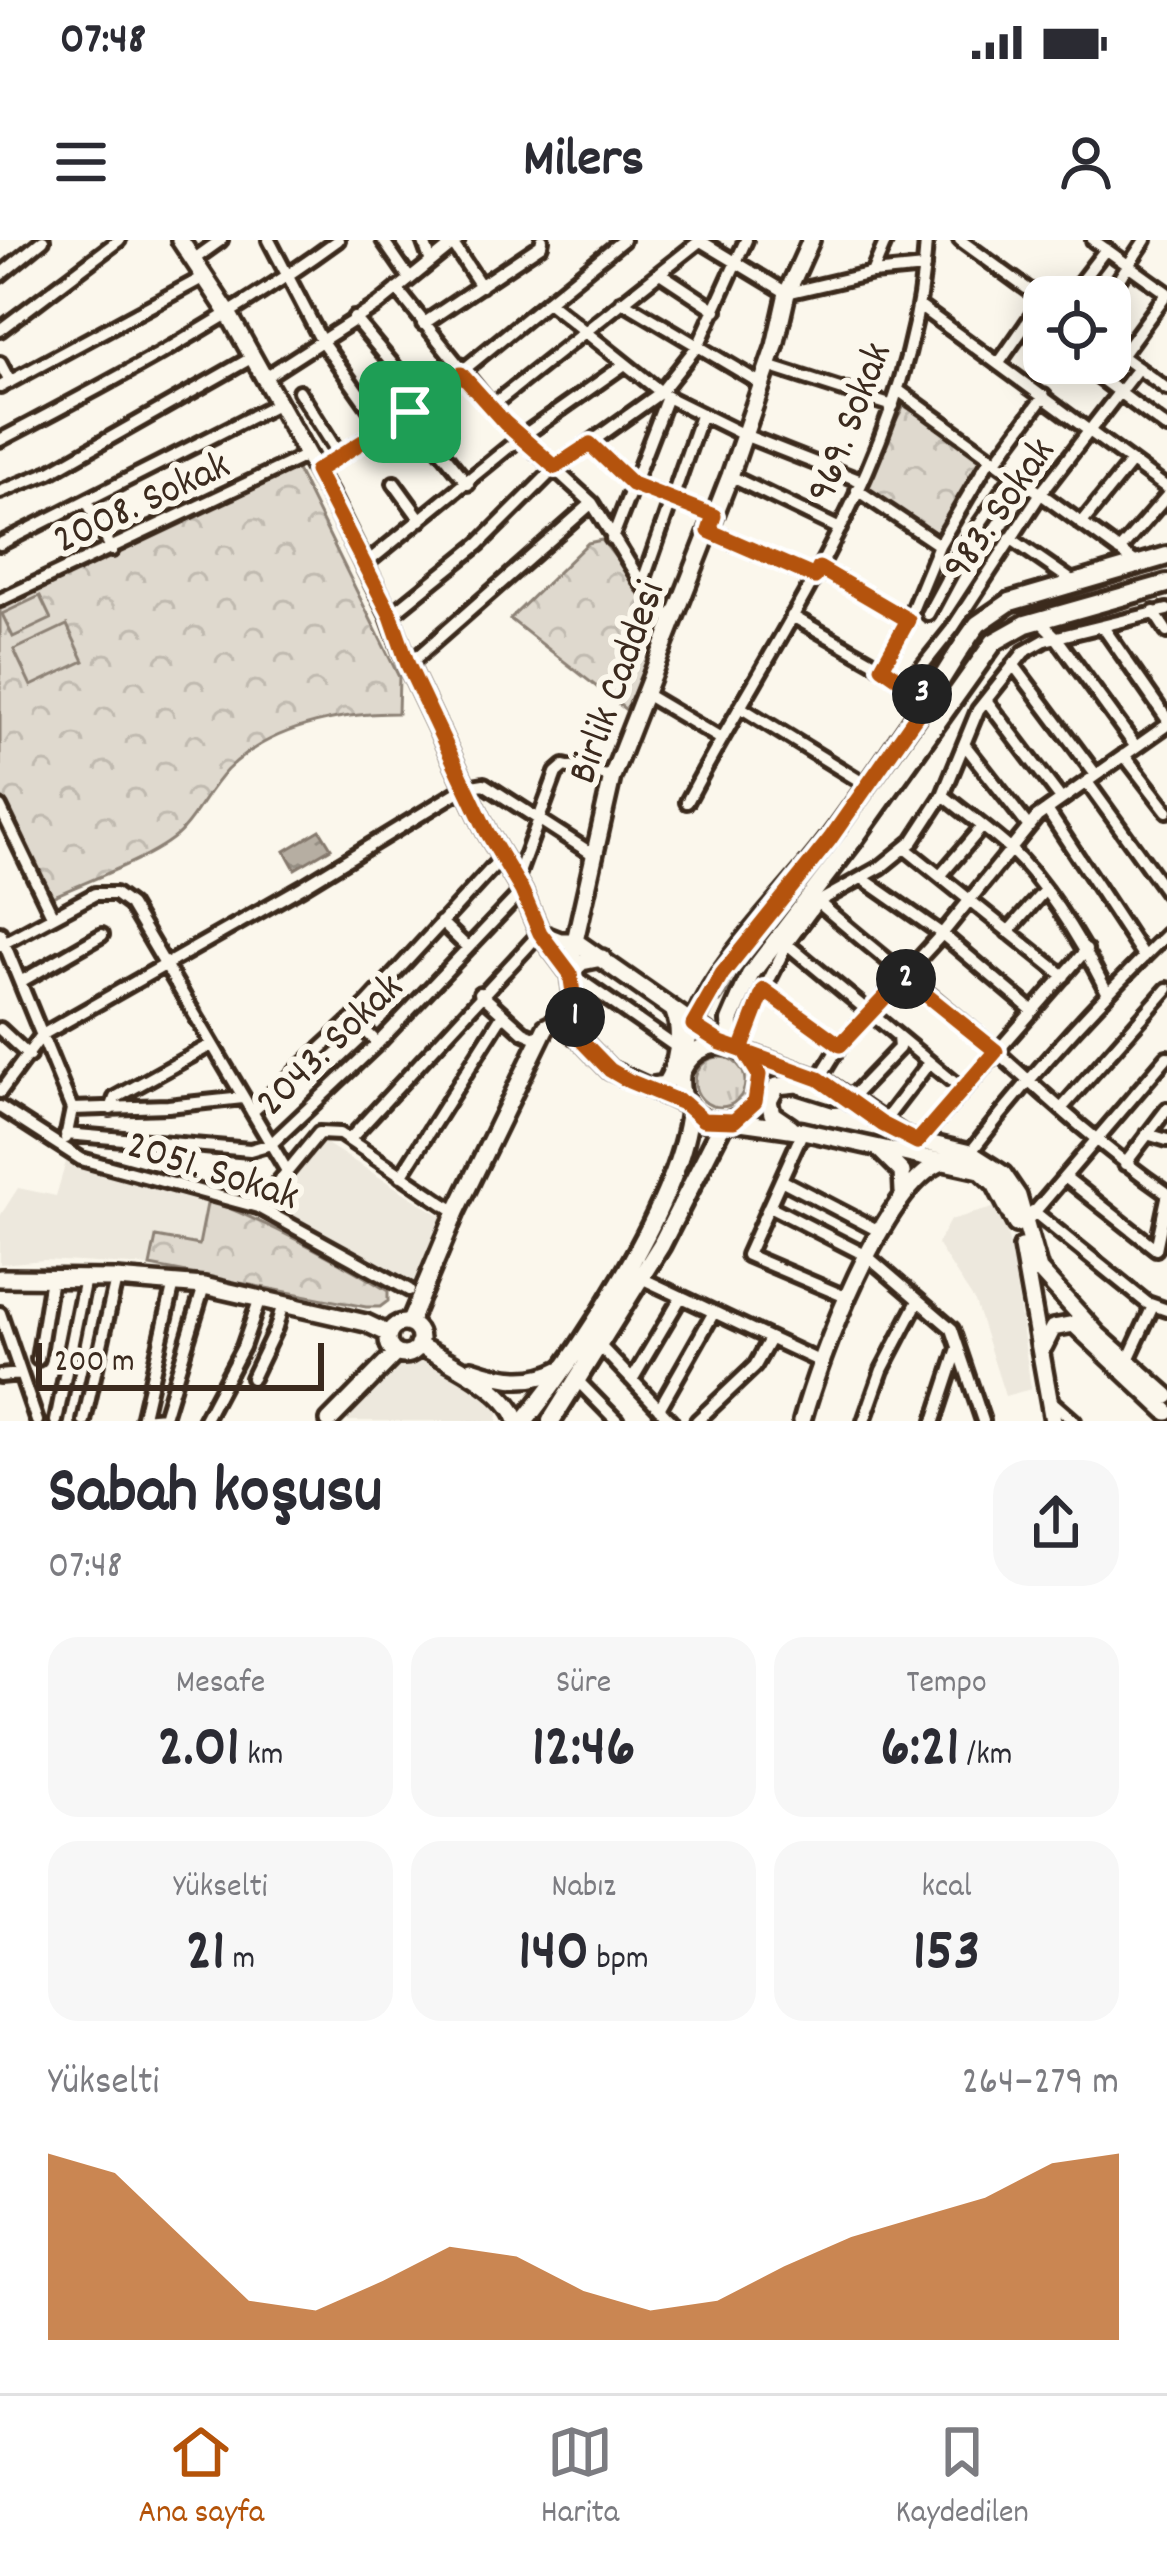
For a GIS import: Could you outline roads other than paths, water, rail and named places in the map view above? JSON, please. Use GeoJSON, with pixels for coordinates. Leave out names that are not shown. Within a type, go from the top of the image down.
{"type":"FeatureCollection","features":[{"type":"Feature","properties":{"kind":"main road"},"geometry":{"type":"LineString","coordinates":[[180,240],[227,311],[316,471],[391,616],[408,665],[540,933],[577,976]]}},
{"type":"Feature","properties":{"kind":"main road","name":"Birlik Caddesi"},"geometry":{"type":"LineString","coordinates":[[580,1039],[574,941],[612,777],[730,476],[788,293],[812,240]]}},
{"type":"Feature","properties":{"kind":"main road"},"geometry":{"type":"LineString","coordinates":[[418,1345],[504,1399],[521,1421],[566,1366],[668,1191],[682,1156],[688,1107],[681,1072],[693,1025],[722,974],[868,786],[967,638],[993,610],[1010,602],[1167,556]]}},
{"type":"Feature","properties":{"kind":"main road"},"geometry":{"type":"LineString","coordinates":[[551,1421],[641,1278],[728,1122],[747,1112],[760,1089],[754,1063],[731,1039],[730,1021],[764,952],[854,840],[984,653],[1005,633],[1167,584]]}},
{"type":"Feature","properties":{"kind":"main road"},"geometry":{"type":"LineString","coordinates":[[540,933],[574,941],[693,1025],[736,1048],[819,1079],[882,1124],[917,1142],[970,1153],[1003,1174],[1029,1216],[1033,1257],[1055,1288],[1167,1396]]}},
{"type":"Feature","properties":{"kind":"main road"},"geometry":{"type":"LineString","coordinates":[[577,976],[581,962],[602,958]]}},
{"type":"Feature","properties":{"kind":"main road"},"geometry":{"type":"LineString","coordinates":[[645,1087],[664,1084],[675,1064],[678,1018],[674,1012]]}},
{"type":"Feature","properties":{"kind":"main road"},"geometry":{"type":"LineString","coordinates":[[409,1324],[414,1293],[539,1040],[546,1027],[558,1021],[610,1070],[688,1107],[703,1120],[802,1130]]}},
{"type":"Feature","properties":{"kind":"main road"},"geometry":{"type":"LineString","coordinates":[[681,1072],[694,1053],[736,1048]]}},
{"type":"Feature","properties":{"kind":"main road"},"geometry":{"type":"LineString","coordinates":[[849,1100],[797,1084],[777,1086],[769,1101],[772,1114],[789,1126],[980,1170],[1011,1208],[1053,1421]]}},
{"type":"Feature","properties":{"kind":"main road"},"geometry":{"type":"LineString","coordinates":[[877,1148],[902,1172],[902,1196]]}},
{"type":"Feature","properties":{"kind":"main road"},"geometry":{"type":"LineString","coordinates":[[802,1421],[821,1362],[867,1256],[902,1196],[926,1170],[943,1162]]}},
{"type":"Feature","properties":{"kind":"main road"},"geometry":{"type":"LineString","coordinates":[[0,1278],[204,1286],[366,1323],[389,1334]]}},
{"type":"Feature","properties":{"kind":"main road"},"geometry":{"type":"LineString","coordinates":[[1034,1308],[1044,1317],[1055,1315],[1062,1303],[1055,1288]]}},
{"type":"Feature","properties":{"kind":"main road"},"geometry":{"type":"LineString","coordinates":[[409,1324],[419,1334],[418,1345],[409,1354],[396,1353],[388,1344],[389,1334],[394,1326],[409,1324]]}},
{"type":"Feature","properties":{"kind":"main road"},"geometry":{"type":"LineString","coordinates":[[1042,1351],[1053,1328],[1074,1324],[1167,1412]]}},
{"type":"Feature","properties":{"kind":"main road"},"geometry":{"type":"LineString","coordinates":[[329,1421],[396,1353]]}},
{"type":"Feature","properties":{"kind":"main road"},"geometry":{"type":"LineString","coordinates":[[461,1368],[526,1380],[566,1366]]}},
{"type":"Feature","properties":{"kind":"street"},"geometry":{"type":"LineString","coordinates":[[0,275],[43,240]]}},
{"type":"Feature","properties":{"kind":"street"},"geometry":{"type":"LineString","coordinates":[[0,330],[119,240]]}},
{"type":"Feature","properties":{"kind":"street"},"geometry":{"type":"LineString","coordinates":[[193,260],[221,240]]}},
{"type":"Feature","properties":{"kind":"street"},"geometry":{"type":"LineString","coordinates":[[268,240],[321,340],[384,429]]}},
{"type":"Feature","properties":{"kind":"street"},"geometry":{"type":"LineString","coordinates":[[0,440],[90,393],[290,275],[338,240]]}},
{"type":"Feature","properties":{"kind":"street"},"geometry":{"type":"LineString","coordinates":[[383,240],[410,279]]}},
{"type":"Feature","properties":{"kind":"street"},"geometry":{"type":"LineString","coordinates":[[423,240],[431,262]]}},
{"type":"Feature","properties":{"kind":"street"},"geometry":{"type":"LineString","coordinates":[[423,324],[542,240]]}},
{"type":"Feature","properties":{"kind":"street"},"geometry":{"type":"LineString","coordinates":[[316,471],[424,402],[622,240]]}},
{"type":"Feature","properties":{"kind":"street"},"geometry":{"type":"LineString","coordinates":[[490,406],[700,240],[788,293],[924,268]]}},
{"type":"Feature","properties":{"kind":"street"},"geometry":{"type":"LineString","coordinates":[[612,539],[663,395],[699,344],[746,240]]}},
{"type":"Feature","properties":{"kind":"street"},"geometry":{"type":"LineString","coordinates":[[872,274],[886,240]]}},
{"type":"Feature","properties":{"kind":"street","name":"969. Sokak"},"geometry":{"type":"LineString","coordinates":[[687,802],[817,572],[859,486],[898,390],[919,306],[926,240]]}},
{"type":"Feature","properties":{"kind":"street"},"geometry":{"type":"LineString","coordinates":[[960,240],[1023,285]]}},
{"type":"Feature","properties":{"kind":"street"},"geometry":{"type":"LineString","coordinates":[[1093,240],[1167,292],[1131,334]]}},
{"type":"Feature","properties":{"kind":"street"},"geometry":{"type":"LineString","coordinates":[[1121,276],[1145,240]]}},
{"type":"Feature","properties":{"kind":"street"},"geometry":{"type":"LineString","coordinates":[[264,377],[397,289],[456,242],[482,286]]}},
{"type":"Feature","properties":{"kind":"street"},"geometry":{"type":"LineString","coordinates":[[1085,276],[1106,249]]}},
{"type":"Feature","properties":{"kind":"street"},"geometry":{"type":"LineString","coordinates":[[660,273],[716,310]]}},
{"type":"Feature","properties":{"kind":"street"},"geometry":{"type":"LineString","coordinates":[[0,363],[5,384],[204,277]]}},
{"type":"Feature","properties":{"kind":"street"},"geometry":{"type":"LineString","coordinates":[[397,289],[490,406],[592,503],[642,584],[673,622]]}},
{"type":"Feature","properties":{"kind":"street"},"geometry":{"type":"LineString","coordinates":[[622,301],[762,383]]}},
{"type":"Feature","properties":{"kind":"street"},"geometry":{"type":"LineString","coordinates":[[548,302],[663,395],[859,486],[939,544]]}},
{"type":"Feature","properties":{"kind":"street"},"geometry":{"type":"LineString","coordinates":[[919,306],[1167,492],[1119,551]]}},
{"type":"Feature","properties":{"kind":"street"},"geometry":{"type":"LineString","coordinates":[[354,318],[424,402]]}},
{"type":"Feature","properties":{"kind":"street"},"geometry":{"type":"LineString","coordinates":[[999,363],[1023,328]]}},
{"type":"Feature","properties":{"kind":"street"},"geometry":{"type":"LineString","coordinates":[[0,492],[50,472],[253,357]]}},
{"type":"Feature","properties":{"kind":"street"},"geometry":{"type":"LineString","coordinates":[[1131,363],[1166,388]]}},
{"type":"Feature","properties":{"kind":"street"},"geometry":{"type":"LineString","coordinates":[[363,566],[520,438],[625,364]]}},
{"type":"Feature","properties":{"kind":"street"},"geometry":{"type":"LineString","coordinates":[[768,366],[893,406]]}},
{"type":"Feature","properties":{"kind":"street","name":"983. Sokak"},"geometry":{"type":"LineString","coordinates":[[908,684],[952,629],[1041,494],[1138,368]]}},
{"type":"Feature","properties":{"kind":"street"},"geometry":{"type":"LineString","coordinates":[[1109,384],[1167,428]]}},
{"type":"Feature","properties":{"kind":"street"},"geometry":{"type":"LineString","coordinates":[[898,390],[1139,565]]}},
{"type":"Feature","properties":{"kind":"street"},"geometry":{"type":"LineString","coordinates":[[299,391],[340,456]]}},
{"type":"Feature","properties":{"kind":"street"},"geometry":{"type":"LineString","coordinates":[[391,616],[479,544],[555,467],[663,395]]}},
{"type":"Feature","properties":{"kind":"street"},"geometry":{"type":"LineString","coordinates":[[882,667],[908,620],[939,544],[993,459],[1044,396]]}},
{"type":"Feature","properties":{"kind":"street"},"geometry":{"type":"LineString","coordinates":[[0,544],[278,404]]}},
{"type":"Feature","properties":{"kind":"street"},"geometry":{"type":"LineString","coordinates":[[410,412],[468,484]]}},
{"type":"Feature","properties":{"kind":"street"},"geometry":{"type":"LineString","coordinates":[[642,584],[700,416]]}},
{"type":"Feature","properties":{"kind":"street"},"geometry":{"type":"LineString","coordinates":[[590,444],[632,484],[670,497],[711,524],[908,620]]}},
{"type":"Feature","properties":{"kind":"street","name":"2008. Sokak"},"geometry":{"type":"LineString","coordinates":[[0,601],[307,455]]}},
{"type":"Feature","properties":{"kind":"street"},"geometry":{"type":"LineString","coordinates":[[1082,524],[1131,462]]}},
{"type":"Feature","properties":{"kind":"street"},"geometry":{"type":"LineString","coordinates":[[928,614],[964,547],[1014,474]]}},
{"type":"Feature","properties":{"kind":"street"},"geometry":{"type":"LineString","coordinates":[[730,476],[840,529]]}},
{"type":"Feature","properties":{"kind":"street"},"geometry":{"type":"LineString","coordinates":[[394,483],[421,520]]}},
{"type":"Feature","properties":{"kind":"street"},"geometry":{"type":"LineString","coordinates":[[88,502],[112,550]]}},
{"type":"Feature","properties":{"kind":"street"},"geometry":{"type":"LineString","coordinates":[[408,665],[592,503]]}},
{"type":"Feature","properties":{"kind":"street"},"geometry":{"type":"LineString","coordinates":[[1010,538],[1077,584]]}},
{"type":"Feature","properties":{"kind":"street"},"geometry":{"type":"LineString","coordinates":[[914,605],[952,629]]}},
{"type":"Feature","properties":{"kind":"street"},"geometry":{"type":"LineString","coordinates":[[736,1048],[788,944],[818,902],[906,849],[926,824],[986,700],[1013,664],[1035,643],[1161,611],[1167,632]]}},
{"type":"Feature","properties":{"kind":"street"},"geometry":{"type":"LineString","coordinates":[[792,616],[928,699]]}},
{"type":"Feature","properties":{"kind":"street"},"geometry":{"type":"LineString","coordinates":[[1040,621],[1057,637],[1136,747]]}},
{"type":"Feature","properties":{"kind":"street"},"geometry":{"type":"LineString","coordinates":[[819,1079],[840,1045],[942,934],[1029,827],[1165,729],[1103,627]]}},
{"type":"Feature","properties":{"kind":"street"},"geometry":{"type":"LineString","coordinates":[[1013,664],[1167,892]]}},
{"type":"Feature","properties":{"kind":"street"},"geometry":{"type":"LineString","coordinates":[[645,694],[721,739]]}},
{"type":"Feature","properties":{"kind":"street"},"geometry":{"type":"LineString","coordinates":[[986,700],[1061,800]]}},
{"type":"Feature","properties":{"kind":"street"},"geometry":{"type":"LineString","coordinates":[[740,707],[868,786]]}},
{"type":"Feature","properties":{"kind":"street"},"geometry":{"type":"LineString","coordinates":[[964,744],[1029,827]]}},
{"type":"Feature","properties":{"kind":"street"},"geometry":{"type":"LineString","coordinates":[[1124,755],[1167,811]]}},
{"type":"Feature","properties":{"kind":"street"},"geometry":{"type":"LineString","coordinates":[[519,886],[556,773],[564,766],[612,777]]}},
{"type":"Feature","properties":{"kind":"street"},"geometry":{"type":"LineString","coordinates":[[0,1092],[42,1035],[466,787],[484,784],[594,855]]}},
{"type":"Feature","properties":{"kind":"street"},"geometry":{"type":"LineString","coordinates":[[943,795],[1011,850],[1086,950],[1107,992]]}},
{"type":"Feature","properties":{"kind":"street"},"geometry":{"type":"LineString","coordinates":[[0,807],[52,915]]}},
{"type":"Feature","properties":{"kind":"street"},"geometry":{"type":"LineString","coordinates":[[1047,810],[1144,957]]}},
{"type":"Feature","properties":{"kind":"street"},"geometry":{"type":"LineString","coordinates":[[940,876],[982,827]]}},
{"type":"Feature","properties":{"kind":"street"},"geometry":{"type":"LineString","coordinates":[[906,849],[1064,976]]}},
{"type":"Feature","properties":{"kind":"street"},"geometry":{"type":"LineString","coordinates":[[252,1112],[353,1019],[502,857]]}},
{"type":"Feature","properties":{"kind":"street"},"geometry":{"type":"LineString","coordinates":[[862,878],[942,934],[1033,1011]]}},
{"type":"Feature","properties":{"kind":"street","name":"2043. Sokak"},"geometry":{"type":"LineString","coordinates":[[66,1134],[250,1150],[271,1144],[378,1043],[519,886]]}},
{"type":"Feature","properties":{"kind":"street"},"geometry":{"type":"LineString","coordinates":[[1008,932],[1044,891]]}},
{"type":"Feature","properties":{"kind":"street"},"geometry":{"type":"LineString","coordinates":[[68,1153],[66,1134],[73,1109],[1,940],[95,894],[115,895],[130,905],[287,1171]]}},
{"type":"Feature","properties":{"kind":"street"},"geometry":{"type":"LineString","coordinates":[[818,902],[1167,1196],[1164,1235],[1156,1249],[1065,1177]]}},
{"type":"Feature","properties":{"kind":"street"},"geometry":{"type":"LineString","coordinates":[[441,922],[468,948]]}},
{"type":"Feature","properties":{"kind":"street"},"geometry":{"type":"LineString","coordinates":[[349,1140],[540,933]]}},
{"type":"Feature","properties":{"kind":"street"},"geometry":{"type":"LineString","coordinates":[[20,982],[102,934]]}},
{"type":"Feature","properties":{"kind":"street"},"geometry":{"type":"LineString","coordinates":[[970,1153],[1026,1081],[1167,934]]}},
{"type":"Feature","properties":{"kind":"street"},"geometry":{"type":"LineString","coordinates":[[788,944],[962,1089]]}},
{"type":"Feature","properties":{"kind":"street"},"geometry":{"type":"LineString","coordinates":[[917,1142],[1086,950]]}},
{"type":"Feature","properties":{"kind":"street"},"geometry":{"type":"LineString","coordinates":[[577,976],[676,1047]]}},
{"type":"Feature","properties":{"kind":"street"},"geometry":{"type":"LineString","coordinates":[[1061,1109],[1167,989]]}},
{"type":"Feature","properties":{"kind":"street"},"geometry":{"type":"LineString","coordinates":[[764,990],[840,1045]]}},
{"type":"Feature","properties":{"kind":"street"},"geometry":{"type":"LineString","coordinates":[[480,993],[539,1040]]}},
{"type":"Feature","properties":{"kind":"street"},"geometry":{"type":"LineString","coordinates":[[401,1176],[503,1014]]}},
{"type":"Feature","properties":{"kind":"street"},"geometry":{"type":"LineString","coordinates":[[353,1019],[378,1043]]}},
{"type":"Feature","properties":{"kind":"street"},"geometry":{"type":"LineString","coordinates":[[0,1029],[29,1056]]}},
{"type":"Feature","properties":{"kind":"street"},"geometry":{"type":"LineString","coordinates":[[849,1100],[899,1048],[898,1037]]}},
{"type":"Feature","properties":{"kind":"street"},"geometry":{"type":"LineString","coordinates":[[111,1109],[115,1098],[211,1046]]}},
{"type":"Feature","properties":{"kind":"street"},"geometry":{"type":"LineString","coordinates":[[1167,1058],[1029,1216],[1154,1306],[1167,1310]]}},
{"type":"Feature","properties":{"kind":"street"},"geometry":{"type":"LineString","coordinates":[[882,1124],[929,1063]]}},
{"type":"Feature","properties":{"kind":"street"},"geometry":{"type":"LineString","coordinates":[[73,1109],[243,1098]]}},
{"type":"Feature","properties":{"kind":"street","name":"2051. Sokak"},"geometry":{"type":"LineString","coordinates":[[0,1107],[68,1153],[258,1207],[414,1293]]}},
{"type":"Feature","properties":{"kind":"street"},"geometry":{"type":"LineString","coordinates":[[1125,1164],[1167,1109]]}},
{"type":"Feature","properties":{"kind":"street"},"geometry":{"type":"LineString","coordinates":[[802,1130],[747,1256],[848,1298]]}},
{"type":"Feature","properties":{"kind":"street"},"geometry":{"type":"LineString","coordinates":[[258,1207],[319,1133],[340,1134],[456,1212]]}},
{"type":"Feature","properties":{"kind":"street"},"geometry":{"type":"LineString","coordinates":[[1147,1134],[1167,1140]]}},
{"type":"Feature","properties":{"kind":"street"},"geometry":{"type":"LineString","coordinates":[[781,1180],[881,1232]]}},
{"type":"Feature","properties":{"kind":"street"},"geometry":{"type":"LineString","coordinates":[[769,1206],[867,1256],[952,1328],[983,1421]]}},
{"type":"Feature","properties":{"kind":"street"},"geometry":{"type":"LineString","coordinates":[[38,1359],[51,1278]]}},
{"type":"Feature","properties":{"kind":"street"},"geometry":{"type":"LineString","coordinates":[[56,1421],[85,1278]]}},
{"type":"Feature","properties":{"kind":"street"},"geometry":{"type":"LineString","coordinates":[[641,1278],[821,1362]]}},
{"type":"Feature","properties":{"kind":"street"},"geometry":{"type":"LineString","coordinates":[[84,1421],[116,1279]]}},
{"type":"Feature","properties":{"kind":"street"},"geometry":{"type":"LineString","coordinates":[[174,1283],[142,1420],[164,1417],[204,1286]]}},
{"type":"Feature","properties":{"kind":"street"},"geometry":{"type":"LineString","coordinates":[[632,1380],[682,1297]]}},
{"type":"Feature","properties":{"kind":"street"},"geometry":{"type":"LineString","coordinates":[[204,1421],[243,1347],[260,1298]]}},
{"type":"Feature","properties":{"kind":"street"},"geometry":{"type":"LineString","coordinates":[[864,1421],[881,1370],[918,1301]]}},
{"type":"Feature","properties":{"kind":"street"},"geometry":{"type":"LineString","coordinates":[[252,1378],[283,1303]]}},
{"type":"Feature","properties":{"kind":"street"},"geometry":{"type":"LineString","coordinates":[[1128,1360],[1154,1306]]}},
{"type":"Feature","properties":{"kind":"street"},"geometry":{"type":"LineString","coordinates":[[659,1408],[714,1312]]}},
{"type":"Feature","properties":{"kind":"street"},"geometry":{"type":"LineString","coordinates":[[0,1313],[38,1421]]}},
{"type":"Feature","properties":{"kind":"street"},"geometry":{"type":"LineString","coordinates":[[697,1421],[755,1366],[770,1339]]}},
{"type":"Feature","properties":{"kind":"street"},"geometry":{"type":"LineString","coordinates":[[934,1421],[959,1345]]}},
{"type":"Feature","properties":{"kind":"street"},"geometry":{"type":"LineString","coordinates":[[600,1346],[671,1421]]}},
{"type":"Feature","properties":{"kind":"street"},"geometry":{"type":"LineString","coordinates":[[0,1376],[20,1374]]}},
{"type":"Feature","properties":{"kind":"street"},"geometry":{"type":"LineString","coordinates":[[578,1382],[617,1421]]}},
{"type":"Feature","properties":{"kind":"street"},"geometry":{"type":"LineString","coordinates":[[1051,1401],[1073,1421]]}},
{"type":"Feature","properties":{"kind":"water"},"geometry":{"type":"Polygon","coordinates":[[[320,830],[331,848],[295,869],[285,851],[320,830]]]}},
{"type":"Feature","properties":{"kind":"waterway"},"geometry":{"type":"LineString","coordinates":[[1034,609],[1167,566]]}},
{"type":"Feature","properties":{"kind":"waterway"},"geometry":{"type":"LineString","coordinates":[[720,1002],[968,657]]}},
{"type":"Feature","properties":{"kind":"waterway"},"geometry":{"type":"LineString","coordinates":[[653,1239],[681,1186],[698,1129]]}}]}
